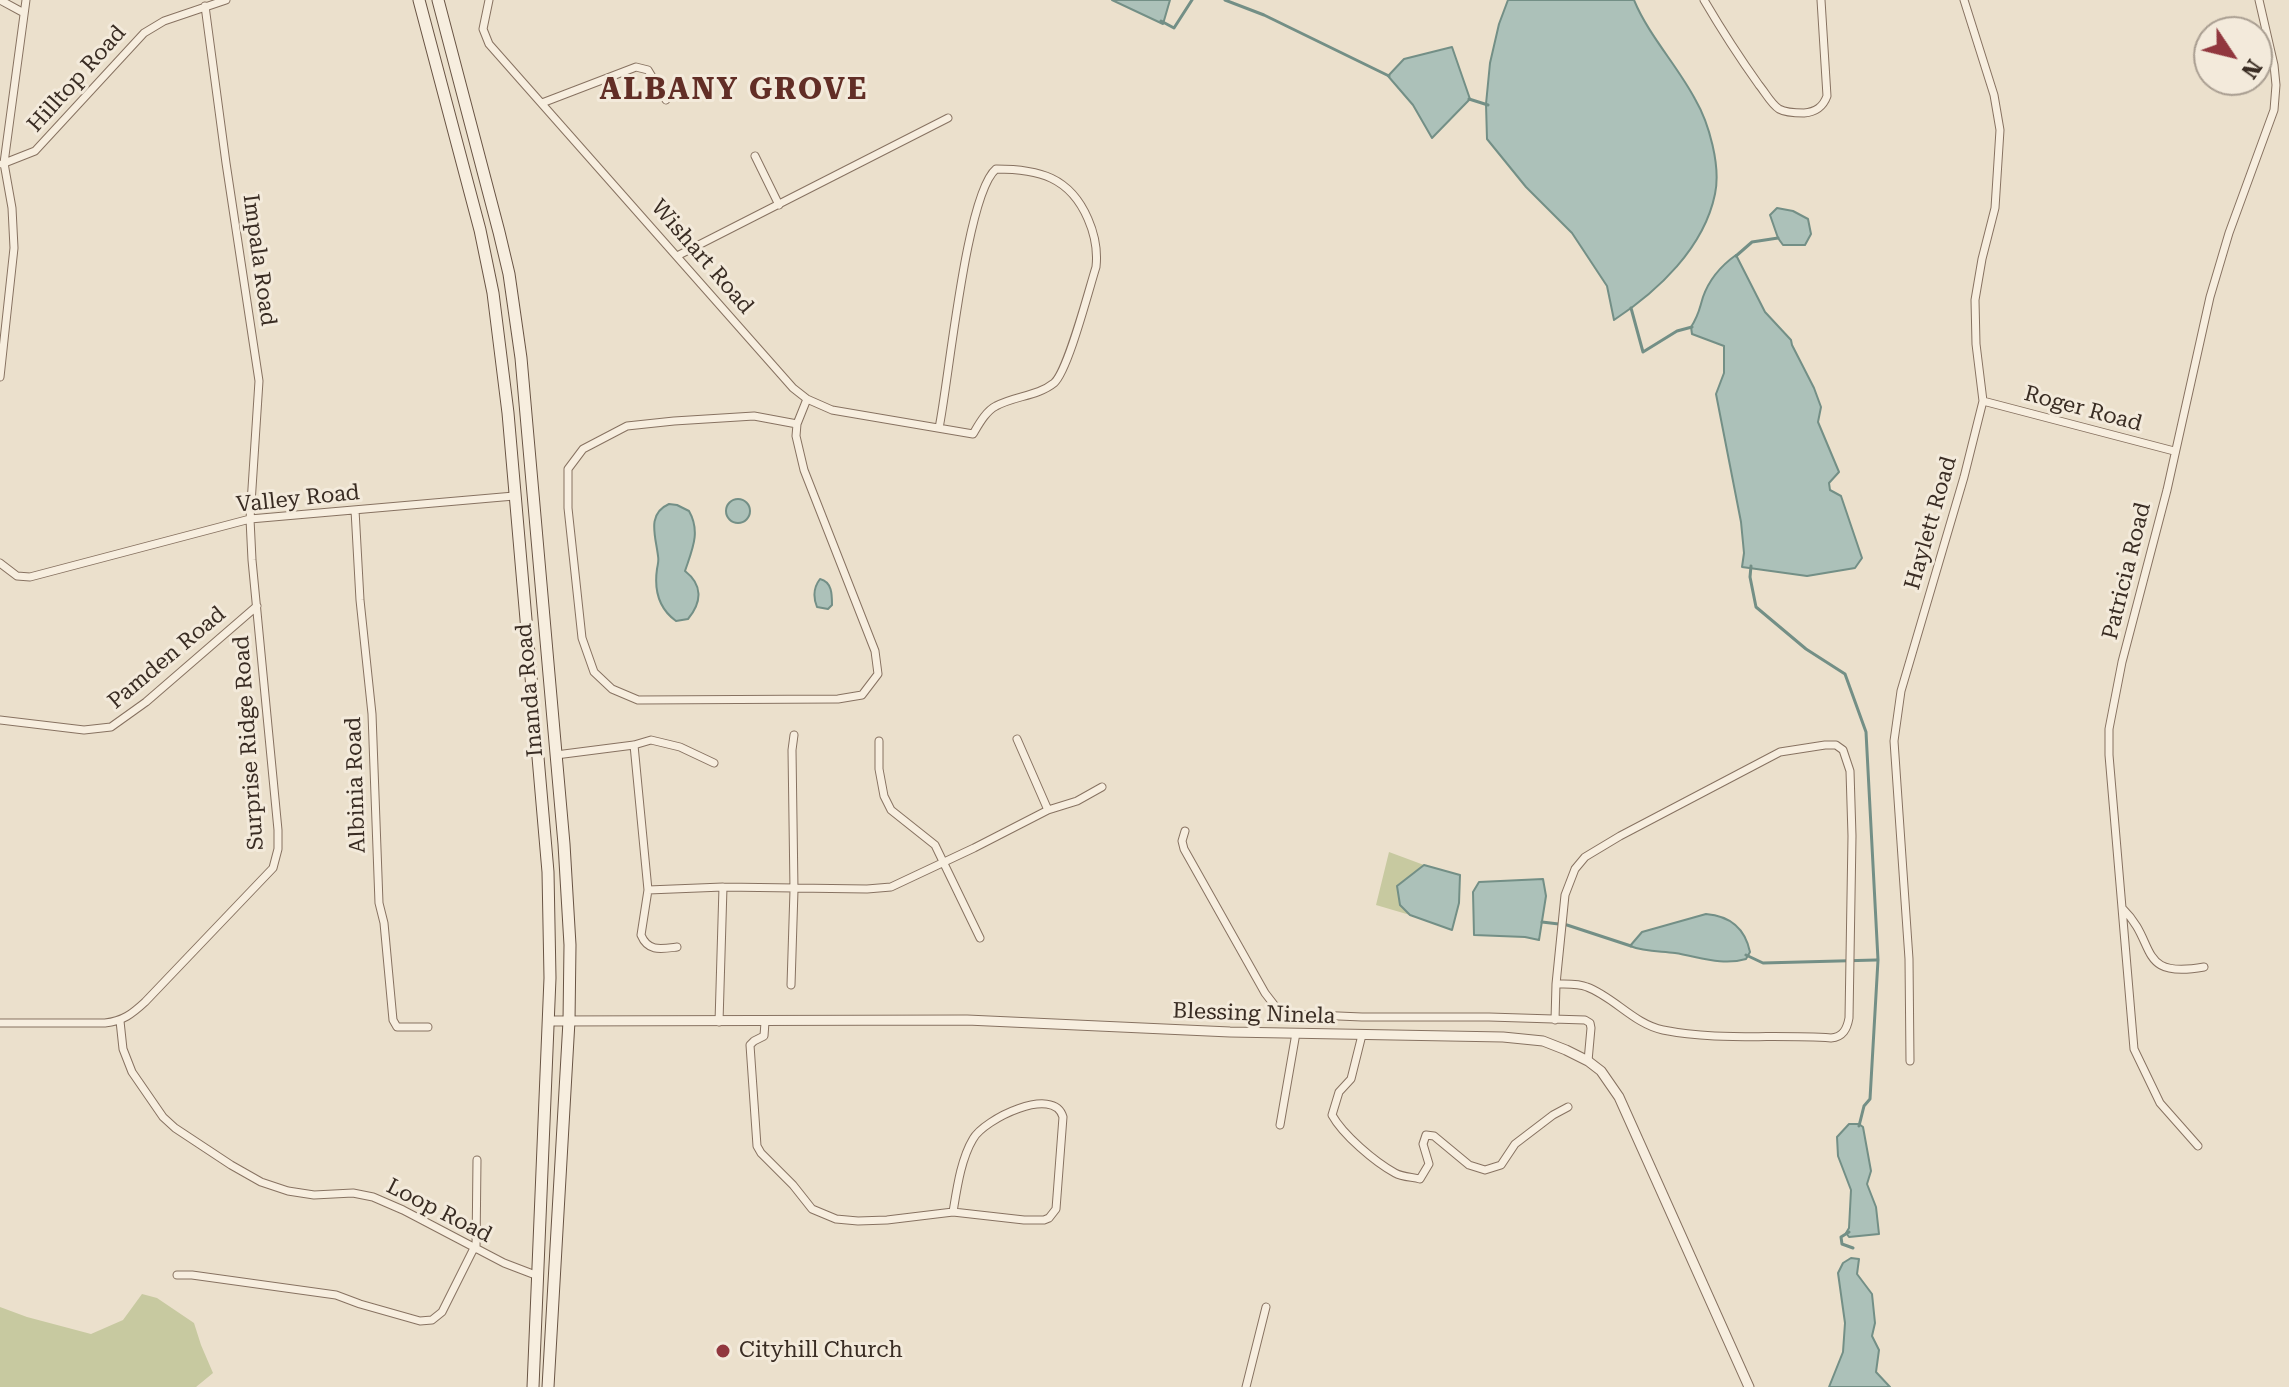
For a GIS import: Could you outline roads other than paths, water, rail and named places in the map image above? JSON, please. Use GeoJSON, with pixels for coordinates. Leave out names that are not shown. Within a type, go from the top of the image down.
{"type":"FeatureCollection","features":[{"type":"Feature","properties":{"kind":"main road","name":"Inanda Road"},"geometry":{"type":"LineString","coordinates":[[419,0],[488,264],[499,333],[544,815],[550,915],[549,1021],[533,1387]]}},
{"type":"Feature","properties":{"kind":"main road","name":"Inanda Road"},"geometry":{"type":"LineString","coordinates":[[441,0],[443,20],[499,232],[521,358],[568,906],[569,1021],[548,1387]]}},
{"type":"Feature","properties":{"kind":"main road"},"geometry":{"type":"LineString","coordinates":[[550,915],[568,906]]}},
{"type":"Feature","properties":{"kind":"main road"},"geometry":{"type":"LineString","coordinates":[[541,1189],[552,1187],[560,1151]]}},
{"type":"Feature","properties":{"kind":"street"},"geometry":{"type":"LineString","coordinates":[[0,0],[24,13]]}},
{"type":"Feature","properties":{"kind":"street"},"geometry":{"type":"LineString","coordinates":[[0,377],[14,248],[12,208],[2,164],[26,0]]}},
{"type":"Feature","properties":{"kind":"street","name":"Hilltop Road"},"geometry":{"type":"LineString","coordinates":[[2,164],[35,151],[144,33],[164,21],[226,0]]}},
{"type":"Feature","properties":{"kind":"street","name":"Wishart Road"},"geometry":{"type":"LineString","coordinates":[[489,0],[484,20],[485,37],[793,388],[807,399],[832,410],[973,434],[997,405],[1051,385],[1061,375],[1096,267],[1097,246],[1075,194],[1062,184],[1032,172],[996,169],[989,175],[977,210],[963,273],[939,428]]}},
{"type":"Feature","properties":{"kind":"street"},"geometry":{"type":"LineString","coordinates":[[1704,0],[1743,64],[1775,106],[1784,111],[1801,113],[1819,109],[1827,96],[1821,0]]}},
{"type":"Feature","properties":{"kind":"street","name":"Haylett Road"},"geometry":{"type":"LineString","coordinates":[[1910,1061],[1909,959],[1894,741],[1901,691],[1983,401],[1976,344],[1975,300],[1995,208],[2000,130],[1994,95],[1964,0]]}},
{"type":"Feature","properties":{"kind":"street","name":"Patricia Road"},"geometry":{"type":"LineString","coordinates":[[2198,1146],[2160,1103],[2134,1049],[2109,729],[2210,297],[2229,233],[2274,110],[2274,65],[2259,0]]}},
{"type":"Feature","properties":{"kind":"street","name":"Impala Road"},"geometry":{"type":"LineString","coordinates":[[205,6],[259,381],[250,519]]}},
{"type":"Feature","properties":{"kind":"street"},"geometry":{"type":"LineString","coordinates":[[542,103],[636,67],[648,70],[666,100]]}},
{"type":"Feature","properties":{"kind":"street"},"geometry":{"type":"LineString","coordinates":[[0,114],[9,117]]}},
{"type":"Feature","properties":{"kind":"street"},"geometry":{"type":"LineString","coordinates":[[677,256],[948,118]]}},
{"type":"Feature","properties":{"kind":"street"},"geometry":{"type":"LineString","coordinates":[[755,156],[779,205]]}},
{"type":"Feature","properties":{"kind":"street"},"geometry":{"type":"LineString","coordinates":[[797,424],[754,416],[627,426],[583,449],[568,469],[568,508],[582,638],[594,672],[612,689],[638,700],[838,699],[862,695],[878,674],[875,651],[804,470],[796,436],[797,424],[807,399]]}},
{"type":"Feature","properties":{"kind":"street","name":"Roger Road"},"geometry":{"type":"LineString","coordinates":[[1983,401],[2174,451]]}},
{"type":"Feature","properties":{"kind":"street","name":"Valley Road"},"geometry":{"type":"LineString","coordinates":[[0,563],[17,576],[41,575],[250,519],[514,496]]}},
{"type":"Feature","properties":{"kind":"street","name":"Albinia Road"},"geometry":{"type":"LineString","coordinates":[[355,510],[360,600],[372,714],[379,903],[384,923],[393,1020],[397,1027],[428,1027]]}},
{"type":"Feature","properties":{"kind":"street","name":"Surprise Ridge Road"},"geometry":{"type":"LineString","coordinates":[[120,1021],[145,1002],[253,890],[273,868],[277,857],[278,830],[250,519]]}},
{"type":"Feature","properties":{"kind":"street","name":"Pamden Road"},"geometry":{"type":"LineString","coordinates":[[0,720],[84,730],[111,727],[138,709],[257,606]]}},
{"type":"Feature","properties":{"kind":"street"},"geometry":{"type":"LineString","coordinates":[[791,985],[794,735]]}},
{"type":"Feature","properties":{"kind":"street"},"geometry":{"type":"LineString","coordinates":[[1017,739],[1048,810]]}},
{"type":"Feature","properties":{"kind":"street"},"geometry":{"type":"LineString","coordinates":[[556,755],[651,740],[680,747],[714,763]]}},
{"type":"Feature","properties":{"kind":"street"},"geometry":{"type":"LineString","coordinates":[[879,741],[879,769],[884,796],[891,810],[935,845],[980,938]]}},
{"type":"Feature","properties":{"kind":"street"},"geometry":{"type":"LineString","coordinates":[[634,745],[648,890],[641,926],[642,939],[655,949],[677,947]]}},
{"type":"Feature","properties":{"kind":"street"},"geometry":{"type":"LineString","coordinates":[[1555,1020],[1556,984],[1561,926],[1568,883],[1585,857],[1780,752],[1800,747],[1836,745],[1843,750],[1850,771],[1852,836],[1849,1018],[1847,1028],[1837,1037],[1697,1036],[1659,1030],[1586,986],[1556,984]]}},
{"type":"Feature","properties":{"kind":"street"},"geometry":{"type":"LineString","coordinates":[[648,890],[891,887],[1102,787]]}},
{"type":"Feature","properties":{"kind":"street"},"geometry":{"type":"LineString","coordinates":[[1185,831],[1182,841],[1184,849],[1265,993],[1282,1011],[1362,1017],[1577,1019],[1590,1023],[1588,1061]]}},
{"type":"Feature","properties":{"kind":"street"},"geometry":{"type":"LineString","coordinates":[[719,1022],[723,887]]}},
{"type":"Feature","properties":{"kind":"street"},"geometry":{"type":"LineString","coordinates":[[2122,908],[2133,918],[2142,941],[2158,965],[2168,970],[2204,967]]}},
{"type":"Feature","properties":{"kind":"street","name":"Blessing Ninela"},"geometry":{"type":"LineString","coordinates":[[549,1021],[967,1020],[1230,1032],[1503,1037],[1543,1041],[1588,1061],[1601,1071],[1619,1097],[1749,1387]]}},
{"type":"Feature","properties":{"kind":"street"},"geometry":{"type":"LineString","coordinates":[[0,1023],[120,1021]]}},
{"type":"Feature","properties":{"kind":"street","name":"Loop Road"},"geometry":{"type":"LineString","coordinates":[[120,1021],[123,1049],[132,1072],[163,1117],[231,1165],[261,1182],[288,1191],[314,1195],[353,1193],[373,1197],[504,1263],[538,1276]]}},
{"type":"Feature","properties":{"kind":"street"},"geometry":{"type":"LineString","coordinates":[[765,1022],[764,1036],[750,1045],[757,1146],[812,1209],[823,1215],[844,1221],[887,1220],[953,1212],[1024,1220],[1049,1218],[1056,1209],[1058,1195],[1063,1117],[1057,1106],[1027,1106],[981,1129],[968,1149],[953,1212]]}},
{"type":"Feature","properties":{"kind":"street"},"geometry":{"type":"LineString","coordinates":[[1280,1125],[1296,1033]]}},
{"type":"Feature","properties":{"kind":"street"},"geometry":{"type":"LineString","coordinates":[[1362,1035],[1351,1079],[1339,1092],[1332,1115],[1365,1151],[1397,1174],[1420,1179],[1429,1164],[1423,1144],[1426,1135],[1434,1136],[1469,1165],[1485,1170],[1501,1165],[1515,1144],[1568,1107]]}},
{"type":"Feature","properties":{"kind":"street"},"geometry":{"type":"LineString","coordinates":[[177,1275],[330,1294],[410,1319],[427,1321],[437,1318],[475,1249],[477,1160]]}},
{"type":"Feature","properties":{"kind":"street"},"geometry":{"type":"LineString","coordinates":[[1246,1387],[1266,1307]]}},
{"type":"Feature","properties":{"kind":"waterway"},"geometry":{"type":"LineString","coordinates":[[1161,21],[1174,28],[1192,0]]}},
{"type":"Feature","properties":{"kind":"waterway"},"geometry":{"type":"LineString","coordinates":[[1225,0],[1264,15],[1389,76]]}},
{"type":"Feature","properties":{"kind":"waterway"},"geometry":{"type":"LineString","coordinates":[[1469,99],[1488,105]]}},
{"type":"Feature","properties":{"kind":"waterway"},"geometry":{"type":"LineString","coordinates":[[1736,256],[1752,242],[1778,238]]}},
{"type":"Feature","properties":{"kind":"waterway"},"geometry":{"type":"LineString","coordinates":[[1631,308],[1643,352],[1677,331],[1692,327]]}},
{"type":"Feature","properties":{"kind":"waterway"},"geometry":{"type":"LineString","coordinates":[[1751,566],[1756,607],[1806,649],[1845,674],[1866,732],[1878,960],[1870,1099],[1864,1106],[1859,1126]]}},
{"type":"Feature","properties":{"kind":"waterway"},"geometry":{"type":"LineString","coordinates":[[1542,922],[1567,925],[1631,946]]}},
{"type":"Feature","properties":{"kind":"waterway"},"geometry":{"type":"LineString","coordinates":[[1746,955],[1763,963],[1876,960]]}},
{"type":"Feature","properties":{"kind":"waterway"},"geometry":{"type":"LineString","coordinates":[[1849,1232],[1841,1237],[1842,1244],[1853,1248]]}},
{"type":"Feature","properties":{"kind":"place","name":"Cityhill Church"},"geometry":{"type":"Point","coordinates":[723,1351]}},
{"type":"Feature","properties":{"kind":"district","name":"ALBANY GROVE"},"geometry":{"type":"Point","coordinates":[734,90]}}]}
